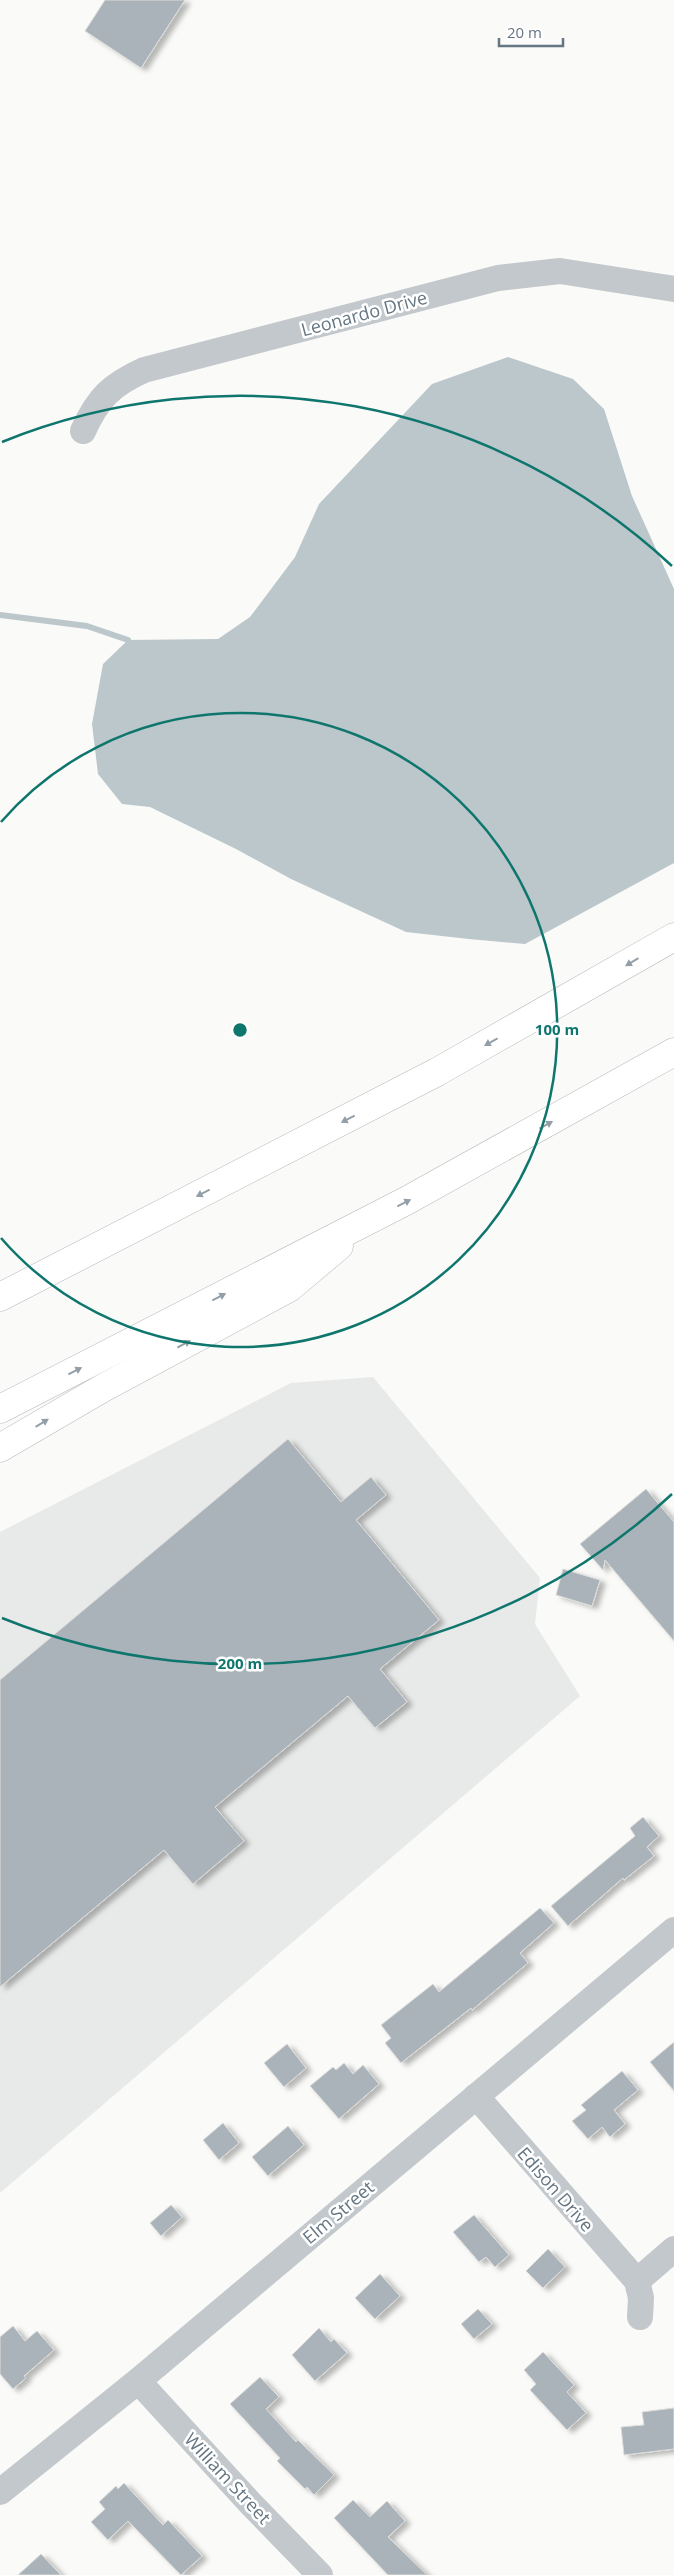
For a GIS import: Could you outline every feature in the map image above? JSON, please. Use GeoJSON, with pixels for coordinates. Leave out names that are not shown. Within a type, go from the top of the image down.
{"type":"FeatureCollection","features":[{"type":"Feature","properties":{"kind":"highway"},"geometry":{"type":"LineString","coordinates":[[0,1297],[419,1081],[674,937]]}},
{"type":"Feature","properties":{"kind":"highway"},"geometry":{"type":"LineString","coordinates":[[0,1409],[514,1144],[674,1052]]}},
{"type":"Feature","properties":{"kind":"highway"},"geometry":{"type":"LineString","coordinates":[[0,1448],[95,1392],[289,1288],[320,1264],[360,1225]]}},
{"type":"Feature","properties":{"kind":"street","name":"Leonardo Drive"},"geometry":{"type":"LineString","coordinates":[[83,431],[93,408],[106,392],[125,379],[144,370],[498,278],[560,270],[674,289]]}},
{"type":"Feature","properties":{"kind":"street","name":"Elm Street"},"geometry":{"type":"LineString","coordinates":[[0,2492],[138,2381],[674,1930]]}},
{"type":"Feature","properties":{"kind":"street","name":"Edison Drive"},"geometry":{"type":"LineString","coordinates":[[476,2096],[637,2282]]}},
{"type":"Feature","properties":{"kind":"street"},"geometry":{"type":"LineString","coordinates":[[640,2317],[641,2298],[637,2282],[674,2249]]}},
{"type":"Feature","properties":{"kind":"street","name":"William Street"},"geometry":{"type":"LineString","coordinates":[[138,2381],[251,2504],[320,2575]]}},
{"type":"Feature","properties":{"kind":"shaded area"},"geometry":{"type":"Polygon","coordinates":[[[508,357],[573,379],[604,409],[632,496],[674,589],[674,863],[525,944],[469,939],[406,932],[291,879],[236,849],[150,807],[122,804],[98,774],[92,724],[103,664],[128,640],[218,639],[250,617],[295,557],[319,504],[432,384],[508,357]]]}},
{"type":"Feature","properties":{"kind":"shaded area"},"geometry":{"type":"Polygon","coordinates":[[[373,1377],[540,1578],[535,1624],[580,1696],[0,2193],[0,1532],[291,1383],[373,1377]]]}},
{"type":"Feature","properties":{"kind":"building"},"geometry":{"type":"Polygon","coordinates":[[[105,0],[185,0],[141,68],[85,31],[105,0]]]}},
{"type":"Feature","properties":{"kind":"building"},"geometry":{"type":"Polygon","coordinates":[[[288,1439],[341,1502],[371,1477],[386,1495],[356,1520],[439,1620],[380,1669],[407,1702],[375,1728],[348,1696],[215,1807],[244,1841],[193,1884],[164,1850],[0,1987],[0,1680],[288,1439]]]}},
{"type":"Feature","properties":{"kind":"building"},"geometry":{"type":"Polygon","coordinates":[[[646,1489],[674,1522],[674,1641],[605,1560],[603,1570],[580,1544],[646,1489]]]}},
{"type":"Feature","properties":{"kind":"building"},"geometry":{"type":"Polygon","coordinates":[[[563,1569],[600,1580],[592,1606],[556,1595],[563,1569]]]}},
{"type":"Feature","properties":{"kind":"building"},"geometry":{"type":"Polygon","coordinates":[[[643,1817],[659,1836],[647,1847],[654,1856],[624,1880],[623,1878],[568,1926],[551,1906],[635,1836],[630,1828],[643,1817]]]}},
{"type":"Feature","properties":{"kind":"building"},"geometry":{"type":"Polygon","coordinates":[[[540,1908],[554,1923],[520,1953],[528,1963],[472,2010],[471,2008],[401,2063],[385,2043],[391,2038],[381,2025],[433,1984],[439,1992],[540,1908]]]}},
{"type":"Feature","properties":{"kind":"building"},"geometry":{"type":"Polygon","coordinates":[[[674,2042],[674,2091],[650,2062],[674,2042]]]}},
{"type":"Feature","properties":{"kind":"building"},"geometry":{"type":"Polygon","coordinates":[[[287,2044],[306,2068],[284,2087],[264,2063],[287,2044]]]}},
{"type":"Feature","properties":{"kind":"building"},"geometry":{"type":"Polygon","coordinates":[[[344,2063],[353,2074],[363,2065],[379,2084],[339,2119],[310,2086],[333,2067],[336,2070],[344,2063]]]}},
{"type":"Feature","properties":{"kind":"building"},"geometry":{"type":"Polygon","coordinates":[[[622,2071],[638,2090],[614,2110],[625,2124],[610,2137],[602,2127],[588,2139],[572,2121],[586,2110],[581,2105],[622,2071]]]}},
{"type":"Feature","properties":{"kind":"building"},"geometry":{"type":"Polygon","coordinates":[[[223,2123],[239,2143],[219,2160],[203,2140],[223,2123]]]}},
{"type":"Feature","properties":{"kind":"building"},"geometry":{"type":"Polygon","coordinates":[[[288,2126],[304,2145],[268,2176],[252,2157],[288,2126]]]}},
{"type":"Feature","properties":{"kind":"building"},"geometry":{"type":"Polygon","coordinates":[[[171,2205],[182,2217],[161,2236],[150,2223],[171,2205]]]}},
{"type":"Feature","properties":{"kind":"building"},"geometry":{"type":"Polygon","coordinates":[[[474,2215],[509,2255],[495,2267],[486,2257],[479,2262],[453,2232],[474,2215]]]}},
{"type":"Feature","properties":{"kind":"building"},"geometry":{"type":"Polygon","coordinates":[[[548,2249],[565,2267],[543,2288],[526,2271],[548,2249]]]}},
{"type":"Feature","properties":{"kind":"building"},"geometry":{"type":"Polygon","coordinates":[[[380,2274],[400,2296],[375,2319],[355,2298],[380,2274]]]}},
{"type":"Feature","properties":{"kind":"building"},"geometry":{"type":"Polygon","coordinates":[[[478,2309],[492,2324],[474,2339],[461,2324],[478,2309]]]}},
{"type":"Feature","properties":{"kind":"building"},"geometry":{"type":"Polygon","coordinates":[[[13,2326],[25,2341],[37,2331],[54,2350],[24,2376],[26,2378],[13,2389],[0,2374],[0,2337],[13,2326]]]}},
{"type":"Feature","properties":{"kind":"building"},"geometry":{"type":"Polygon","coordinates":[[[319,2328],[331,2342],[334,2339],[347,2353],[315,2381],[292,2355],[319,2328]]]}},
{"type":"Feature","properties":{"kind":"building"},"geometry":{"type":"Polygon","coordinates":[[[543,2352],[574,2385],[567,2392],[586,2413],[567,2430],[530,2390],[536,2384],[524,2370],[543,2352]]]}},
{"type":"Feature","properties":{"kind":"building"},"geometry":{"type":"Polygon","coordinates":[[[260,2377],[279,2397],[266,2409],[296,2442],[298,2440],[334,2475],[314,2495],[307,2487],[305,2489],[277,2461],[280,2458],[230,2404],[260,2377]]]}},
{"type":"Feature","properties":{"kind":"building"},"geometry":{"type":"Polygon","coordinates":[[[674,2408],[674,2449],[624,2455],[621,2427],[644,2425],[642,2412],[674,2408]]]}},
{"type":"Feature","properties":{"kind":"building"},"geometry":{"type":"Polygon","coordinates":[[[124,2483],[163,2525],[168,2520],[202,2556],[181,2575],[128,2521],[108,2540],[91,2522],[105,2509],[99,2502],[116,2486],[118,2489],[124,2483]]]}},
{"type":"Feature","properties":{"kind":"building"},"geometry":{"type":"Polygon","coordinates":[[[353,2500],[370,2517],[387,2501],[405,2521],[388,2537],[427,2575],[388,2575],[334,2518],[353,2500]]]}},
{"type":"Feature","properties":{"kind":"building"},"geometry":{"type":"Polygon","coordinates":[[[41,2554],[61,2575],[18,2575],[41,2554]]]}},
{"type":"Feature","properties":{"kind":"waterway"},"geometry":{"type":"LineString","coordinates":[[0,615],[87,626],[128,640]]}}]}
